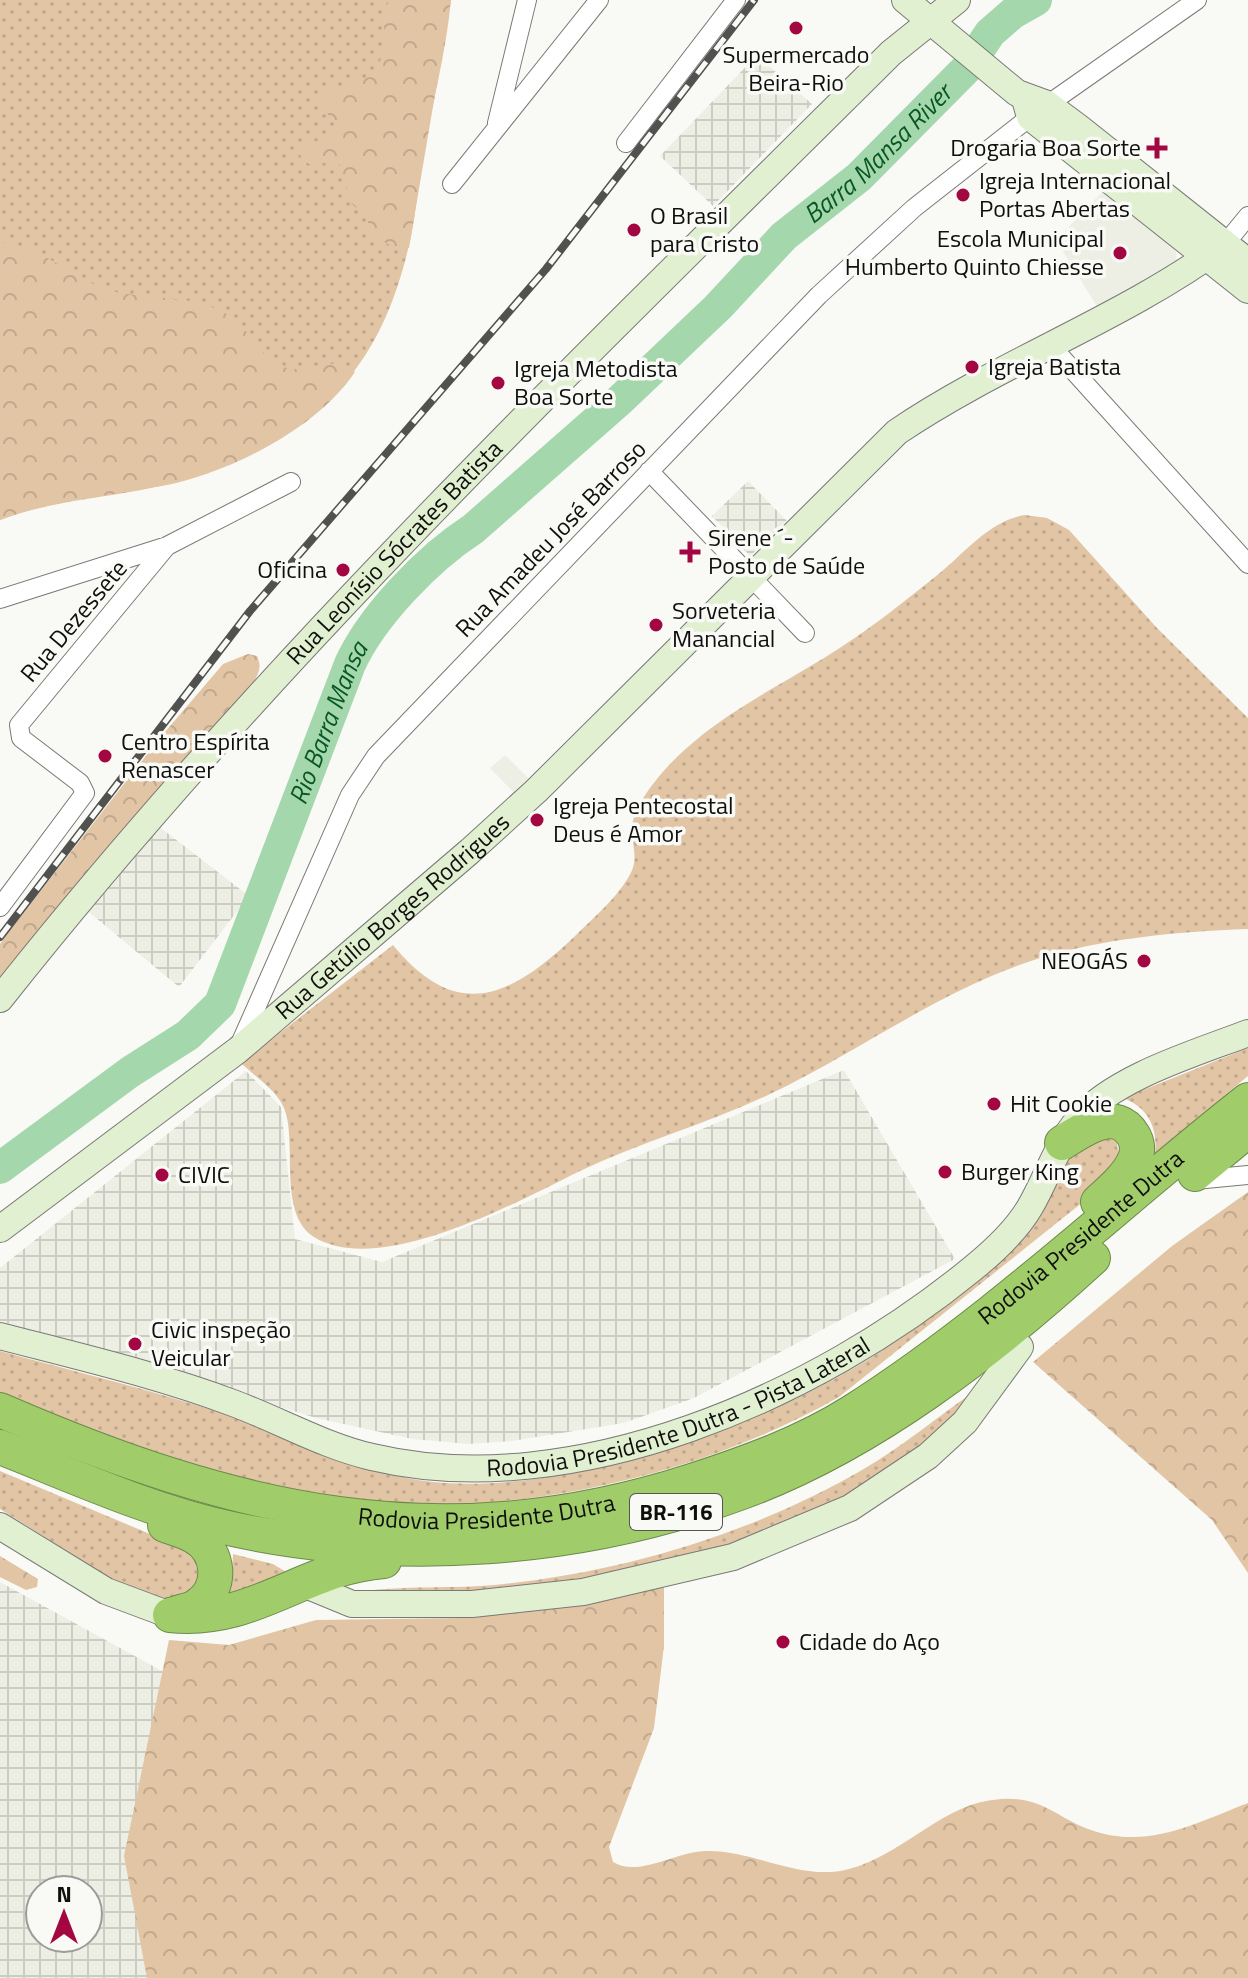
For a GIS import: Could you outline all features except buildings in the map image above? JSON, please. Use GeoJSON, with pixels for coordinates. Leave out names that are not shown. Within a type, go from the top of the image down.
{"type":"FeatureCollection","features":[{"type":"Feature","properties":{"kind":"highway","name":"Rodovia Presidente Dutra"},"geometry":{"type":"LineString","coordinates":[[0,1410],[151,1470],[237,1496],[294,1507],[421,1522],[551,1515],[618,1502],[723,1471],[787,1447],[851,1413],[974,1327],[1248,1100]]}},
{"type":"Feature","properties":{"kind":"highway","name":"BR-116"},"geometry":{"type":"LineString","coordinates":[[421,1522],[609,1489],[675,1471],[764,1442],[836,1407],[936,1339],[1021,1269],[1101,1200],[1127,1172],[1137,1154],[1136,1140],[1129,1129],[1116,1122],[1094,1125],[1062,1143]]}},
{"type":"Feature","properties":{"kind":"highway","name":"Rodovia Presidente Dutra"},"geometry":{"type":"LineString","coordinates":[[0,1447],[120,1494],[228,1528],[377,1549],[484,1545],[561,1537],[627,1525],[743,1492],[845,1443],[919,1396],[1026,1318],[1098,1253],[1248,1130]]}},
{"type":"Feature","properties":{"kind":"highway"},"geometry":{"type":"LineString","coordinates":[[1020,1347],[1026,1336],[1082,1286],[1098,1253]]}},
{"type":"Feature","properties":{"kind":"highway"},"geometry":{"type":"LineString","coordinates":[[0,1461],[194,1536],[204,1545],[213,1557],[215,1583],[197,1607],[170,1615]]}},
{"type":"Feature","properties":{"kind":"highway","name":"BR-116"},"geometry":{"type":"LineString","coordinates":[[170,1615],[189,1617],[237,1612],[325,1573],[376,1562],[524,1554],[610,1541],[696,1507]]}},
{"type":"Feature","properties":{"kind":"street"},"geometry":{"type":"LineString","coordinates":[[497,126],[527,0]]}},
{"type":"Feature","properties":{"kind":"street"},"geometry":{"type":"LineString","coordinates":[[452,184],[599,0]]}},
{"type":"Feature","properties":{"kind":"street"},"geometry":{"type":"LineString","coordinates":[[626,143],[736,0]]}},
{"type":"Feature","properties":{"kind":"street"},"geometry":{"type":"LineString","coordinates":[[905,0],[1215,251],[1248,290]]}},
{"type":"Feature","properties":{"kind":"street","name":"Rua Leonísio Sócrates Batista"},"geometry":{"type":"LineString","coordinates":[[0,999],[227,729],[512,430],[938,28],[957,0]]}},
{"type":"Feature","properties":{"kind":"street","name":"Rua Amadeu José Barroso"},"geometry":{"type":"LineString","coordinates":[[238,1050],[350,795],[376,756],[819,295],[1030,103],[1197,0]]}},
{"type":"Feature","properties":{"kind":"street"},"geometry":{"type":"LineString","coordinates":[[1215,251],[1248,216]]}},
{"type":"Feature","properties":{"kind":"street"},"geometry":{"type":"LineString","coordinates":[[1215,251],[1248,262]]}},
{"type":"Feature","properties":{"kind":"street","name":"Rua Getúlio Borges Rodrigues"},"geometry":{"type":"LineString","coordinates":[[0,1229],[238,1050],[536,791],[897,432],[938,404],[1052,347],[1215,251]]}},
{"type":"Feature","properties":{"kind":"street"},"geometry":{"type":"LineString","coordinates":[[1052,347],[1248,564]]}},
{"type":"Feature","properties":{"kind":"street"},"geometry":{"type":"LineString","coordinates":[[649,471],[805,633]]}},
{"type":"Feature","properties":{"kind":"street"},"geometry":{"type":"LineString","coordinates":[[0,599],[167,546],[291,482]]}},
{"type":"Feature","properties":{"kind":"street","name":"Rua Dezessete"},"geometry":{"type":"LineString","coordinates":[[0,907],[85,793],[80,783],[21,738],[19,725],[167,546]]}},
{"type":"Feature","properties":{"kind":"street"},"geometry":{"type":"LineString","coordinates":[[117,562],[133,586]]}},
{"type":"Feature","properties":{"kind":"street","name":"Rodovia Presidente Dutra - Pista Lateral"},"geometry":{"type":"LineString","coordinates":[[0,1336],[229,1401],[369,1456],[446,1469],[537,1464],[688,1429],[795,1385],[874,1342],[992,1252],[1031,1205],[1062,1143],[1089,1108],[1122,1085],[1248,1033]]}},
{"type":"Feature","properties":{"kind":"street"},"geometry":{"type":"LineString","coordinates":[[1187,1180],[1248,1175]]}},
{"type":"Feature","properties":{"kind":"street"},"geometry":{"type":"LineString","coordinates":[[301,1583],[352,1604],[472,1604],[583,1592],[733,1557],[850,1508],[928,1456],[965,1422],[1020,1347]]}},
{"type":"Feature","properties":{"kind":"street"},"geometry":{"type":"LineString","coordinates":[[0,1526],[106,1591],[170,1615]]}},
{"type":"Feature","properties":{"kind":"shaded area"},"geometry":{"type":"Polygon","coordinates":[[[757,55],[812,104],[713,206],[660,156],[757,55]]]}},
{"type":"Feature","properties":{"kind":"shaded area","name":"Escola Municipal Humberto Quinto Chiesse"},"geometry":{"type":"Polygon","coordinates":[[[1107,187],[1175,245],[1177,260],[1098,308],[1056,240],[1107,187]]]}},
{"type":"Feature","properties":{"kind":"shaded area"},"geometry":{"type":"Polygon","coordinates":[[[748,481],[787,521],[750,556],[712,516],[748,481]]]}},
{"type":"Feature","properties":{"kind":"shaded area"},"geometry":{"type":"Polygon","coordinates":[[[505,755],[530,780],[515,794],[490,768],[505,755]]]}},
{"type":"Feature","properties":{"kind":"shaded area"},"geometry":{"type":"Polygon","coordinates":[[[157,825],[249,896],[179,987],[85,909],[157,825]]]}},
{"type":"Feature","properties":{"kind":"shaded area"},"geometry":{"type":"Polygon","coordinates":[[[844,1070],[955,1259],[694,1398],[624,1423],[512,1441],[468,1444],[412,1439],[316,1418],[0,1321],[0,1268],[246,1071],[281,1107],[295,1239],[382,1262],[844,1070]]]}},
{"type":"Feature","properties":{"kind":"shaded area"},"geometry":{"type":"Polygon","coordinates":[[[0,1582],[173,1677],[169,1978],[0,1978],[0,1582]]]}},
{"type":"Feature","properties":{"kind":"green space"},"geometry":{"type":"Polygon","coordinates":[[[0,0],[451,0],[411,234],[396,290],[380,329],[360,363],[336,392],[308,418],[275,440],[195,476],[147,489],[48,506],[0,520],[0,0]]]}},
{"type":"Feature","properties":{"kind":"green space"},"geometry":{"type":"Polygon","coordinates":[[[390,0],[451,0],[409,248],[391,246],[371,234],[367,218],[351,203],[340,165],[333,162],[309,164],[299,154],[306,143],[325,140],[336,131],[336,124],[320,105],[324,91],[373,76],[384,46],[385,31],[381,15],[390,0]]]}},
{"type":"Feature","properties":{"kind":"green space"},"geometry":{"type":"Polygon","coordinates":[[[0,242],[30,249],[112,291],[189,301],[218,309],[237,322],[279,365],[299,369],[334,364],[355,372],[339,393],[295,430],[215,471],[162,486],[80,499],[0,520],[0,242]]]}},
{"type":"Feature","properties":{"kind":"green space"},"geometry":{"type":"Polygon","coordinates":[[[1025,515],[1047,518],[1069,530],[1156,627],[1248,718],[1248,929],[1113,941],[1060,952],[999,973],[933,1005],[770,1094],[603,1161],[449,1231],[375,1248],[342,1247],[314,1237],[302,1226],[292,1193],[289,1137],[283,1106],[270,1089],[241,1063],[393,945],[417,970],[439,985],[462,993],[484,993],[506,987],[528,975],[575,936],[623,886],[633,866],[632,823],[639,805],[658,778],[687,748],[743,706],[869,628],[990,530],[1025,515]]]}},
{"type":"Feature","properties":{"kind":"green space"},"geometry":{"type":"Polygon","coordinates":[[[248,654],[257,656],[259,663],[253,683],[0,987],[0,944],[7,934],[159,739],[223,664],[248,654]]]}},
{"type":"Feature","properties":{"kind":"green space"},"geometry":{"type":"Polygon","coordinates":[[[1248,1048],[1248,1076],[1155,1153],[1155,1135],[1150,1120],[1139,1107],[1123,1098],[1248,1048]]]}},
{"type":"Feature","properties":{"kind":"green space"},"geometry":{"type":"Polygon","coordinates":[[[1097,1131],[1116,1140],[1119,1155],[1093,1194],[839,1397],[776,1429],[709,1456],[638,1477],[565,1493],[491,1502],[417,1505],[345,1501],[275,1489],[204,1470],[0,1394],[0,1351],[199,1406],[328,1454],[406,1478],[487,1483],[547,1477],[610,1465],[674,1447],[796,1399],[849,1371],[895,1341],[926,1313],[1097,1131]]]}},
{"type":"Feature","properties":{"kind":"green space"},"geometry":{"type":"Polygon","coordinates":[[[1248,1192],[1248,1573],[1212,1520],[1033,1362],[1172,1246],[1248,1192]]]}},
{"type":"Feature","properties":{"kind":"green space"},"geometry":{"type":"Polygon","coordinates":[[[972,1393],[966,1407],[886,1477],[770,1532],[675,1562],[507,1593],[352,1593],[485,1586],[550,1578],[643,1559],[689,1545],[778,1512],[862,1470],[972,1393]]]}},
{"type":"Feature","properties":{"kind":"green space"},"geometry":{"type":"Polygon","coordinates":[[[0,1471],[181,1547],[196,1562],[199,1580],[181,1606],[132,1592],[0,1509],[0,1471]]]}},
{"type":"Feature","properties":{"kind":"green space"},"geometry":{"type":"Polygon","coordinates":[[[233,1554],[273,1564],[293,1576],[223,1596],[232,1577],[233,1554]]]}},
{"type":"Feature","properties":{"kind":"green space"},"geometry":{"type":"Polygon","coordinates":[[[0,1556],[38,1579],[37,1587],[26,1590],[0,1577],[0,1556]]]}},
{"type":"Feature","properties":{"kind":"green space"},"geometry":{"type":"Polygon","coordinates":[[[664,1586],[664,1646],[654,1728],[609,1847],[613,1862],[623,1866],[646,1866],[706,1851],[742,1855],[813,1872],[831,1872],[869,1862],[942,1819],[980,1802],[1001,1799],[1028,1801],[1091,1830],[1132,1837],[1171,1832],[1248,1803],[1248,1978],[147,1978],[124,1856],[169,1640],[229,1645],[316,1620],[459,1618],[566,1606],[664,1586]]]}},
{"type":"Feature","properties":{"kind":"waterway","name":"Rio Barra Mansa"},"geometry":{"type":"LineString","coordinates":[[0,1168],[130,1072],[188,1035],[220,1004],[350,664],[372,627],[403,589],[620,400],[718,307],[784,236],[859,177],[966,69],[990,33],[1013,13],[1036,0]]}},
{"type":"Feature","properties":{"kind":"railway"},"geometry":{"type":"LineString","coordinates":[[0,937],[250,611],[546,269],[754,0]]}},
{"type":"Feature","properties":{"kind":"place","name":"Supermercado Beira-Rio"},"geometry":{"type":"Point","coordinates":[796,28]}},
{"type":"Feature","properties":{"kind":"place","name":"Drogaria Boa Sorte"},"geometry":{"type":"Point","coordinates":[1157,148]}},
{"type":"Feature","properties":{"kind":"place","name":"Igreja Internacional Portas Abertas"},"geometry":{"type":"Point","coordinates":[963,195]}},
{"type":"Feature","properties":{"kind":"place","name":"O Brasil para Cristo"},"geometry":{"type":"Point","coordinates":[634,230]}},
{"type":"Feature","properties":{"kind":"place","name":"Escola Municipal Humberto Quinto Chiesse"},"geometry":{"type":"Point","coordinates":[1120,253]}},
{"type":"Feature","properties":{"kind":"place","name":"Igreja Batista"},"geometry":{"type":"Point","coordinates":[972,367]}},
{"type":"Feature","properties":{"kind":"place","name":"Igreja Metodista Boa Sorte"},"geometry":{"type":"Point","coordinates":[498,383]}},
{"type":"Feature","properties":{"kind":"place","name":"Sirene ´- Posto de Saúde"},"geometry":{"type":"Point","coordinates":[690,552]}},
{"type":"Feature","properties":{"kind":"place","name":"Oficina"},"geometry":{"type":"Point","coordinates":[343,570]}},
{"type":"Feature","properties":{"kind":"place","name":"Sorveteria Manancial"},"geometry":{"type":"Point","coordinates":[656,625]}},
{"type":"Feature","properties":{"kind":"place","name":"Centro Espírita Renascer"},"geometry":{"type":"Point","coordinates":[105,756]}},
{"type":"Feature","properties":{"kind":"place","name":"Igreja Pentecostal Deus é Amor"},"geometry":{"type":"Point","coordinates":[537,820]}},
{"type":"Feature","properties":{"kind":"place","name":"NEOGÁS"},"geometry":{"type":"Point","coordinates":[1144,961]}},
{"type":"Feature","properties":{"kind":"place","name":"Hit Cookie"},"geometry":{"type":"Point","coordinates":[994,1104]}},
{"type":"Feature","properties":{"kind":"place","name":"Burger King"},"geometry":{"type":"Point","coordinates":[945,1172]}},
{"type":"Feature","properties":{"kind":"place","name":"CIVIC"},"geometry":{"type":"Point","coordinates":[162,1175]}},
{"type":"Feature","properties":{"kind":"place","name":"Civic inspeção Veicular"},"geometry":{"type":"Point","coordinates":[135,1344]}},
{"type":"Feature","properties":{"kind":"place","name":"Cidade do Aço"},"geometry":{"type":"Point","coordinates":[783,1642]}},
{"type":"Feature","properties":{"kind":"water label","name":"Barra Mansa River"},"geometry":{"type":"Point","coordinates":[876,152]}}]}
